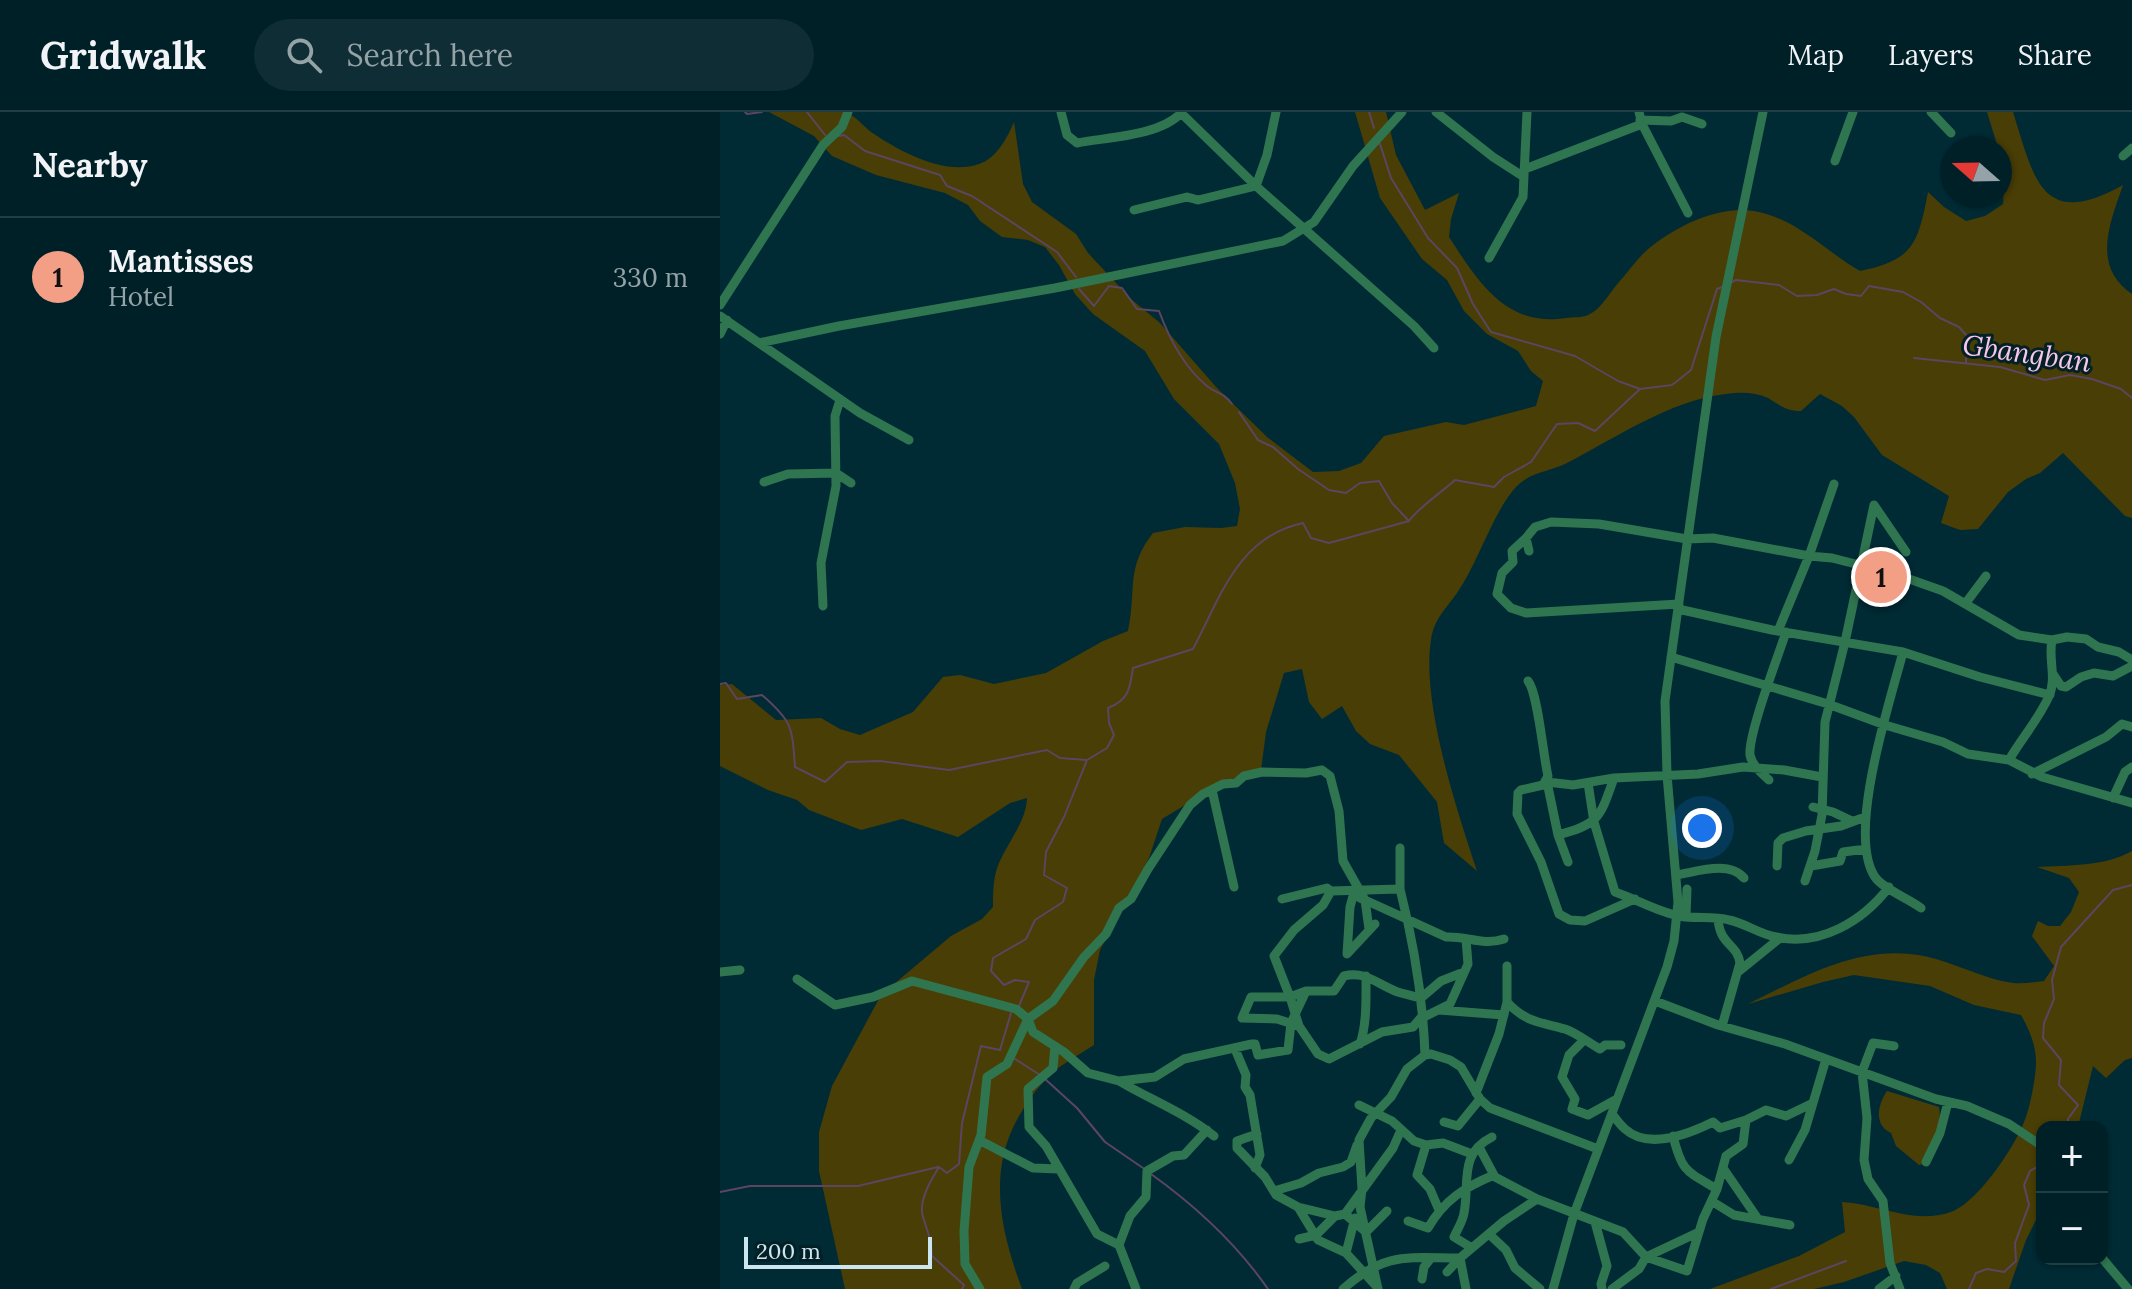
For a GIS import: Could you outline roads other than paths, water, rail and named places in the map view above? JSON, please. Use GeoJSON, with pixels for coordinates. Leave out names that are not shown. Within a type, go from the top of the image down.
{"type":"FeatureCollection","features":[{"type":"Feature","properties":{"kind":"street"},"geometry":{"type":"LineString","coordinates":[[720,305],[823,145],[842,127],[848,112]]}},
{"type":"Feature","properties":{"kind":"street"},"geometry":{"type":"LineString","coordinates":[[1061,112],[1067,135],[1077,143],[1157,129],[1172,123],[1181,112],[1256,186],[1414,326],[1434,348]]}},
{"type":"Feature","properties":{"kind":"street"},"geometry":{"type":"LineString","coordinates":[[1256,186],[1267,155],[1276,112]]}},
{"type":"Feature","properties":{"kind":"street"},"geometry":{"type":"LineString","coordinates":[[759,343],[1055,288],[1283,241],[1314,222],[1353,166],[1402,112]]}},
{"type":"Feature","properties":{"kind":"street"},"geometry":{"type":"LineString","coordinates":[[1436,112],[1493,157],[1524,173]]}},
{"type":"Feature","properties":{"kind":"street"},"geometry":{"type":"LineString","coordinates":[[1489,258],[1523,197],[1527,112]]}},
{"type":"Feature","properties":{"kind":"street"},"geometry":{"type":"LineString","coordinates":[[1682,916],[1667,775],[1665,701],[1716,337],[1763,112]]}},
{"type":"Feature","properties":{"kind":"street"},"geometry":{"type":"LineString","coordinates":[[1835,161],[1853,112]]}},
{"type":"Feature","properties":{"kind":"street"},"geometry":{"type":"LineString","coordinates":[[1931,112],[1951,133]]}},
{"type":"Feature","properties":{"kind":"street"},"geometry":{"type":"LineString","coordinates":[[1524,173],[1640,119],[1671,121],[1682,117],[1702,124]]}},
{"type":"Feature","properties":{"kind":"street"},"geometry":{"type":"LineString","coordinates":[[1640,119],[1688,213]]}},
{"type":"Feature","properties":{"kind":"street"},"geometry":{"type":"LineString","coordinates":[[2123,156],[2132,148]]}},
{"type":"Feature","properties":{"kind":"street"},"geometry":{"type":"LineString","coordinates":[[1134,210],[1187,197],[1198,200],[1256,186]]}},
{"type":"Feature","properties":{"kind":"street"},"geometry":{"type":"LineString","coordinates":[[720,334],[724,318],[840,400],[909,440]]}},
{"type":"Feature","properties":{"kind":"street"},"geometry":{"type":"LineString","coordinates":[[823,606],[821,563],[836,473],[835,416],[840,400]]}},
{"type":"Feature","properties":{"kind":"street"},"geometry":{"type":"LineString","coordinates":[[764,482],[788,474],[836,473],[851,483]]}},
{"type":"Feature","properties":{"kind":"street"},"geometry":{"type":"LineString","coordinates":[[1737,768],[1750,752],[1782,632],[1834,484]]}},
{"type":"Feature","properties":{"kind":"street"},"geometry":{"type":"LineString","coordinates":[[1805,881],[1819,830],[1823,739],[1828,704],[1845,642],[1874,505],[1906,552]]}},
{"type":"Feature","properties":{"kind":"street"},"geometry":{"type":"LineString","coordinates":[[2050,695],[1903,652],[1782,632],[1679,606],[1526,613],[1511,608],[1497,594],[1502,573],[1513,562],[1512,551],[1535,527],[1551,522],[1599,524],[1687,539],[1713,538],[1862,565],[1943,591],[2019,635],[2052,640],[2067,637],[2086,639],[2098,647],[2119,652],[2132,663],[2113,676],[2094,673],[2066,687],[2061,686],[2053,674]]}},
{"type":"Feature","properties":{"kind":"street"},"geometry":{"type":"LineString","coordinates":[[1526,538],[1529,551]]}},
{"type":"Feature","properties":{"kind":"street"},"geometry":{"type":"LineString","coordinates":[[1965,604],[1986,576]]}},
{"type":"Feature","properties":{"kind":"street"},"geometry":{"type":"LineString","coordinates":[[2009,760],[2050,695],[2053,674],[2049,653],[2052,640]]}},
{"type":"Feature","properties":{"kind":"street"},"geometry":{"type":"LineString","coordinates":[[1903,652],[1869,784],[1865,817],[1866,849],[1876,879],[1921,908]]}},
{"type":"Feature","properties":{"kind":"street"},"geometry":{"type":"LineString","coordinates":[[1671,657],[1828,704],[1943,742],[1968,754],[2009,760],[2032,774],[2132,803]]}},
{"type":"Feature","properties":{"kind":"street"},"geometry":{"type":"LineString","coordinates":[[1528,681],[1536,695],[1547,782],[1558,835],[1568,862]]}},
{"type":"Feature","properties":{"kind":"street"},"geometry":{"type":"LineString","coordinates":[[2032,774],[2106,737],[2122,724],[2132,727]]}},
{"type":"Feature","properties":{"kind":"street"},"geometry":{"type":"LineString","coordinates":[[1750,752],[1758,769],[1769,780]]}},
{"type":"Feature","properties":{"kind":"street"},"geometry":{"type":"LineString","coordinates":[[2113,798],[2125,772],[2132,767]]}},
{"type":"Feature","properties":{"kind":"street"},"geometry":{"type":"LineString","coordinates":[[1635,899],[1585,921],[1577,922],[1559,914],[1541,862],[1517,814],[1516,800],[1521,790],[1547,782],[1573,785],[1614,778],[1698,774],[1737,768],[1776,769],[1822,777]]}},
{"type":"Feature","properties":{"kind":"street"},"geometry":{"type":"LineString","coordinates":[[982,1288],[965,1264],[964,1231],[969,1167],[979,1140],[987,1077],[1007,1064],[1028,1019],[1053,1001],[1084,957],[1106,934],[1119,908],[1131,899],[1190,805],[1212,790],[1262,772],[1306,773],[1322,770],[1330,776],[1339,811],[1343,861],[1355,891],[1365,900],[1446,937],[1458,936],[1483,943],[1504,939]]}},
{"type":"Feature","properties":{"kind":"street"},"geometry":{"type":"LineString","coordinates":[[1558,835],[1594,822],[1602,811],[1614,778]]}},
{"type":"Feature","properties":{"kind":"street"},"geometry":{"type":"LineString","coordinates":[[1588,783],[1594,822],[1615,892],[1682,916],[1732,920],[1780,938],[1840,930],[1877,903],[1889,887]]}},
{"type":"Feature","properties":{"kind":"street"},"geometry":{"type":"LineString","coordinates":[[1212,790],[1234,887]]}},
{"type":"Feature","properties":{"kind":"street"},"geometry":{"type":"LineString","coordinates":[[1818,809],[1852,821]]}},
{"type":"Feature","properties":{"kind":"street"},"geometry":{"type":"LineString","coordinates":[[1777,866],[1778,843],[1783,838],[1841,826],[1865,817]]}},
{"type":"Feature","properties":{"kind":"street"},"geometry":{"type":"LineString","coordinates":[[1274,1191],[1351,1162],[1359,1140],[1376,1112],[1391,1097],[1403,1074],[1425,1051],[1424,1015],[1400,889],[1400,848]]}},
{"type":"Feature","properties":{"kind":"street"},"geometry":{"type":"LineString","coordinates":[[1811,866],[1840,861],[1843,852],[1866,849]]}},
{"type":"Feature","properties":{"kind":"street"},"geometry":{"type":"LineString","coordinates":[[1676,875],[1727,869],[1741,873],[1744,878]]}},
{"type":"Feature","properties":{"kind":"street"},"geometry":{"type":"LineString","coordinates":[[1282,899],[1327,888],[1355,891],[1400,889]]}},
{"type":"Feature","properties":{"kind":"street"},"geometry":{"type":"LineString","coordinates":[[1553,1289],[1574,1214],[1667,967],[1687,889]]}},
{"type":"Feature","properties":{"kind":"street"},"geometry":{"type":"LineString","coordinates":[[1335,890],[1294,930],[1274,956],[1290,997],[1295,1022],[1318,1054],[1329,1059],[1382,1032],[1413,1027],[1424,1015],[1450,1004],[1468,964],[1466,939]]}},
{"type":"Feature","properties":{"kind":"street"},"geometry":{"type":"LineString","coordinates":[[1355,891],[1350,907],[1347,954],[1372,927],[1365,900]]}},
{"type":"Feature","properties":{"kind":"street"},"geometry":{"type":"LineString","coordinates":[[1718,919],[1724,940],[1739,956],[1738,972],[1722,1026]]}},
{"type":"Feature","properties":{"kind":"street"},"geometry":{"type":"LineString","coordinates":[[1738,972],[1780,938]]}},
{"type":"Feature","properties":{"kind":"street"},"geometry":{"type":"LineString","coordinates":[[1444,1122],[1458,1126],[1478,1096],[1507,1002],[1507,966]]}},
{"type":"Feature","properties":{"kind":"street"},"geometry":{"type":"LineString","coordinates":[[720,972],[740,970]]}},
{"type":"Feature","properties":{"kind":"street"},"geometry":{"type":"LineString","coordinates":[[1421,998],[1441,981],[1464,972]]}},
{"type":"Feature","properties":{"kind":"street"},"geometry":{"type":"LineString","coordinates":[[1295,1022],[1242,1018],[1251,997],[1290,997],[1306,991],[1334,991],[1344,976],[1354,974],[1421,998]]}},
{"type":"Feature","properties":{"kind":"street"},"geometry":{"type":"LineString","coordinates":[[1360,1044],[1365,1030],[1366,976]]}},
{"type":"Feature","properties":{"kind":"street"},"geometry":{"type":"LineString","coordinates":[[797,979],[835,1005],[873,997],[912,981],[1016,1009],[1028,1019],[1033,1032],[1088,1073],[1119,1081],[1149,1095],[1210,1133],[1184,1155],[1173,1156],[1147,1171],[1146,1197],[1130,1216],[1119,1245],[1136,1289]]}},
{"type":"Feature","properties":{"kind":"street"},"geometry":{"type":"LineString","coordinates":[[1119,1081],[1155,1077],[1184,1059],[1255,1044],[1258,1055],[1288,1050],[1306,991]]}},
{"type":"Feature","properties":{"kind":"street"},"geometry":{"type":"LineString","coordinates":[[1655,1001],[1967,1106],[2009,1124],[2036,1142]]}},
{"type":"Feature","properties":{"kind":"street"},"geometry":{"type":"LineString","coordinates":[[1507,1002],[1528,1019],[1568,1030],[1600,1049],[1605,1045],[1621,1045]]}},
{"type":"Feature","properties":{"kind":"street"},"geometry":{"type":"LineString","coordinates":[[1438,1010],[1504,1015]]}},
{"type":"Feature","properties":{"kind":"street"},"geometry":{"type":"LineString","coordinates":[[1404,1029],[1425,1051],[1456,1063],[1478,1096],[1494,1110],[1598,1149]]}},
{"type":"Feature","properties":{"kind":"street"},"geometry":{"type":"LineString","coordinates":[[1584,1040],[1569,1055],[1562,1077],[1575,1099],[1572,1109],[1588,1115],[1617,1099]]}},
{"type":"Feature","properties":{"kind":"street"},"geometry":{"type":"LineString","coordinates":[[1894,1046],[1873,1043],[1862,1072],[1867,1118],[1864,1160],[1868,1179],[1883,1201],[1890,1263],[1900,1289]]}},
{"type":"Feature","properties":{"kind":"street"},"geometry":{"type":"LineString","coordinates":[[1055,1046],[1053,1068],[1028,1089],[1029,1127],[1046,1146],[1097,1234],[1119,1245]]}},
{"type":"Feature","properties":{"kind":"street"},"geometry":{"type":"LineString","coordinates":[[1235,1049],[1246,1075],[1245,1087],[1250,1095],[1257,1134],[1260,1155],[1255,1168]]}},
{"type":"Feature","properties":{"kind":"street"},"geometry":{"type":"LineString","coordinates":[[1789,1160],[1805,1130],[1826,1059]]}},
{"type":"Feature","properties":{"kind":"street"},"geometry":{"type":"LineString","coordinates":[[1926,1162],[1940,1133],[1948,1102]]}},
{"type":"Feature","properties":{"kind":"street"},"geometry":{"type":"LineString","coordinates":[[1612,1114],[1625,1130],[1634,1135],[1662,1138],[1692,1132],[1713,1122],[1720,1128],[1766,1110],[1786,1116],[1813,1103]]}},
{"type":"Feature","properties":{"kind":"street"},"geometry":{"type":"LineString","coordinates":[[1359,1105],[1376,1112],[1414,1141],[1476,1150],[1494,1175],[1537,1199],[1623,1232],[1646,1257],[1687,1271],[1706,1211],[1713,1202],[1726,1156],[1743,1144],[1746,1120]]}},
{"type":"Feature","properties":{"kind":"street"},"geometry":{"type":"LineString","coordinates":[[1346,1253],[1345,1217],[1393,1148],[1401,1130]]}},
{"type":"Feature","properties":{"kind":"street"},"geometry":{"type":"LineString","coordinates":[[1257,1134],[1237,1141],[1237,1148],[1276,1195],[1298,1207],[1345,1217],[1366,1232]]}},
{"type":"Feature","properties":{"kind":"street"},"geometry":{"type":"LineString","coordinates":[[1673,1136],[1680,1163],[1694,1176],[1717,1189]]}},
{"type":"Feature","properties":{"kind":"street"},"geometry":{"type":"LineString","coordinates":[[1472,1248],[1454,1237],[1464,1213],[1465,1187],[1476,1150],[1492,1137]]}},
{"type":"Feature","properties":{"kind":"street"},"geometry":{"type":"LineString","coordinates":[[979,1140],[1033,1168],[1059,1169]]}},
{"type":"Feature","properties":{"kind":"street"},"geometry":{"type":"LineString","coordinates":[[1359,1140],[1361,1205],[1378,1289]]}},
{"type":"Feature","properties":{"kind":"street"},"geometry":{"type":"LineString","coordinates":[[1426,1145],[1417,1175],[1430,1189],[1439,1210]]}},
{"type":"Feature","properties":{"kind":"street"},"geometry":{"type":"LineString","coordinates":[[1723,1168],[1758,1219]]}},
{"type":"Feature","properties":{"kind":"street"},"geometry":{"type":"LineString","coordinates":[[1408,1221],[1428,1228],[1439,1210],[1465,1187],[1494,1175]]}},
{"type":"Feature","properties":{"kind":"street"},"geometry":{"type":"LineString","coordinates":[[1447,1272],[1489,1234],[1537,1199]]}},
{"type":"Feature","properties":{"kind":"street"},"geometry":{"type":"LineString","coordinates":[[1713,1202],[1734,1215],[1790,1225]]}},
{"type":"Feature","properties":{"kind":"street"},"geometry":{"type":"LineString","coordinates":[[1299,1239],[1316,1235],[1361,1205]]}},
{"type":"Feature","properties":{"kind":"street"},"geometry":{"type":"LineString","coordinates":[[1298,1207],[1324,1244],[1346,1253],[1378,1289]]}},
{"type":"Feature","properties":{"kind":"street"},"geometry":{"type":"LineString","coordinates":[[1366,1232],[1387,1211]]}},
{"type":"Feature","properties":{"kind":"street"},"geometry":{"type":"LineString","coordinates":[[1595,1222],[1607,1266],[1602,1289]]}},
{"type":"Feature","properties":{"kind":"street"},"geometry":{"type":"LineString","coordinates":[[1612,1289],[1639,1269],[1646,1257],[1699,1232]]}},
{"type":"Feature","properties":{"kind":"street"},"geometry":{"type":"LineString","coordinates":[[1489,1234],[1506,1250],[1515,1268],[1540,1289]]}},
{"type":"Feature","properties":{"kind":"street"},"geometry":{"type":"LineString","coordinates":[[1343,1289],[1364,1272],[1393,1258],[1460,1258]]}},
{"type":"Feature","properties":{"kind":"street"},"geometry":{"type":"LineString","coordinates":[[1422,1279],[1424,1267],[1431,1258]]}},
{"type":"Feature","properties":{"kind":"street"},"geometry":{"type":"LineString","coordinates":[[1460,1258],[1466,1289]]}},
{"type":"Feature","properties":{"kind":"street"},"geometry":{"type":"LineString","coordinates":[[2108,1265],[2128,1289]]}},
{"type":"Feature","properties":{"kind":"street"},"geometry":{"type":"LineString","coordinates":[[1074,1289],[1077,1283],[1105,1266]]}},
{"type":"Feature","properties":{"kind":"street"},"geometry":{"type":"LineString","coordinates":[[1879,1289],[1896,1276]]}},
{"type":"Feature","properties":{"kind":"waterway"},"geometry":{"type":"LineString","coordinates":[[745,112],[762,112]]}},
{"type":"Feature","properties":{"kind":"waterway"},"geometry":{"type":"LineString","coordinates":[[807,112],[825,135]]}},
{"type":"Feature","properties":{"kind":"waterway"},"geometry":{"type":"LineString","coordinates":[[1369,112],[1374,128]]}},
{"type":"Feature","properties":{"kind":"waterway"},"geometry":{"type":"LineString","coordinates":[[839,136],[844,135],[865,151],[940,175],[947,186],[972,196],[1057,252],[1076,277]]}},
{"type":"Feature","properties":{"kind":"waterway"},"geometry":{"type":"LineString","coordinates":[[1380,144],[1391,178],[1428,238],[1457,268],[1473,304],[1491,332],[1575,356],[1618,381],[1640,389]]}},
{"type":"Feature","properties":{"kind":"waterway"},"geometry":{"type":"LineString","coordinates":[[1732,282],[1779,285],[1797,296],[1817,295],[1834,289],[1861,296],[1869,286],[1903,292],[1940,318],[1959,327],[1967,336],[1966,363]]}},
{"type":"Feature","properties":{"kind":"waterway"},"geometry":{"type":"LineString","coordinates":[[1079,289],[1094,306],[1109,286],[1122,288],[1137,309],[1159,311],[1173,342],[1192,370],[1207,386],[1232,404]]}},
{"type":"Feature","properties":{"kind":"waterway"},"geometry":{"type":"LineString","coordinates":[[1019,1006],[1029,982],[1015,980],[1004,985],[991,971],[993,958],[1026,939],[1035,920],[1063,902],[1067,888],[1044,875],[1046,852],[1087,760],[1107,748],[1114,735],[1108,708],[1127,692],[1133,668],[1193,649],[1234,571],[1262,541],[1281,530],[1303,523],[1311,538],[1329,543],[1409,521],[1455,480],[1494,487],[1504,477],[1531,462],[1557,424],[1578,423],[1595,431],[1640,389],[1672,385],[1691,370],[1717,289],[1722,287]]}},
{"type":"Feature","properties":{"kind":"waterway","name":"Gbangban"},"geometry":{"type":"LineString","coordinates":[[1914,358],[2000,367],[2045,380],[2070,375],[2092,379],[2121,389],[2132,398]]}},
{"type":"Feature","properties":{"kind":"waterway"},"geometry":{"type":"LineString","coordinates":[[1239,412],[1258,440],[1273,447],[1329,490],[1346,493],[1360,483],[1379,481],[1392,503],[1408,520]]}},
{"type":"Feature","properties":{"kind":"waterway"},"geometry":{"type":"LineString","coordinates":[[720,684],[726,683],[737,699],[762,695],[772,704],[789,726],[795,767],[825,782],[847,762],[880,761],[949,770],[1047,750],[1060,758],[1086,760]]}},
{"type":"Feature","properties":{"kind":"waterway"},"geometry":{"type":"LineString","coordinates":[[2068,1121],[2078,1105],[2059,1085],[2061,1060],[2043,1038],[2044,1023],[2054,999],[2052,980],[2061,947],[2113,890],[2132,885]]}},
{"type":"Feature","properties":{"kind":"waterway"},"geometry":{"type":"LineString","coordinates":[[962,1289],[964,1285],[932,1256],[922,1204],[939,1167],[947,1173],[959,1164],[962,1123],[981,1046],[1000,1050],[1011,1013]]}},
{"type":"Feature","properties":{"kind":"waterway"},"geometry":{"type":"LineString","coordinates":[[1015,1059],[1040,1075]]}},
{"type":"Feature","properties":{"kind":"waterway"},"geometry":{"type":"LineString","coordinates":[[1045,1079],[1077,1108],[1105,1142],[1143,1168]]}},
{"type":"Feature","properties":{"kind":"waterway"},"geometry":{"type":"LineString","coordinates":[[720,1192],[750,1186],[858,1186],[938,1167]]}},
{"type":"Feature","properties":{"kind":"waterway"},"geometry":{"type":"LineString","coordinates":[[1969,1289],[1976,1273],[1987,1269],[2004,1272],[2016,1261],[2015,1243],[2029,1205],[2024,1185],[2030,1171],[2036,1168]]}},
{"type":"Feature","properties":{"kind":"waterway"},"geometry":{"type":"LineString","coordinates":[[1151,1174],[1215,1227],[1243,1256],[1268,1289]]}},
{"type":"Feature","properties":{"kind":"waterway"},"geometry":{"type":"LineString","coordinates":[[1771,1289],[1846,1261]]}},
{"type":"Feature","properties":{"kind":"place","name":"Mantisses"},"geometry":{"type":"Point","coordinates":[1881,577]}}]}
